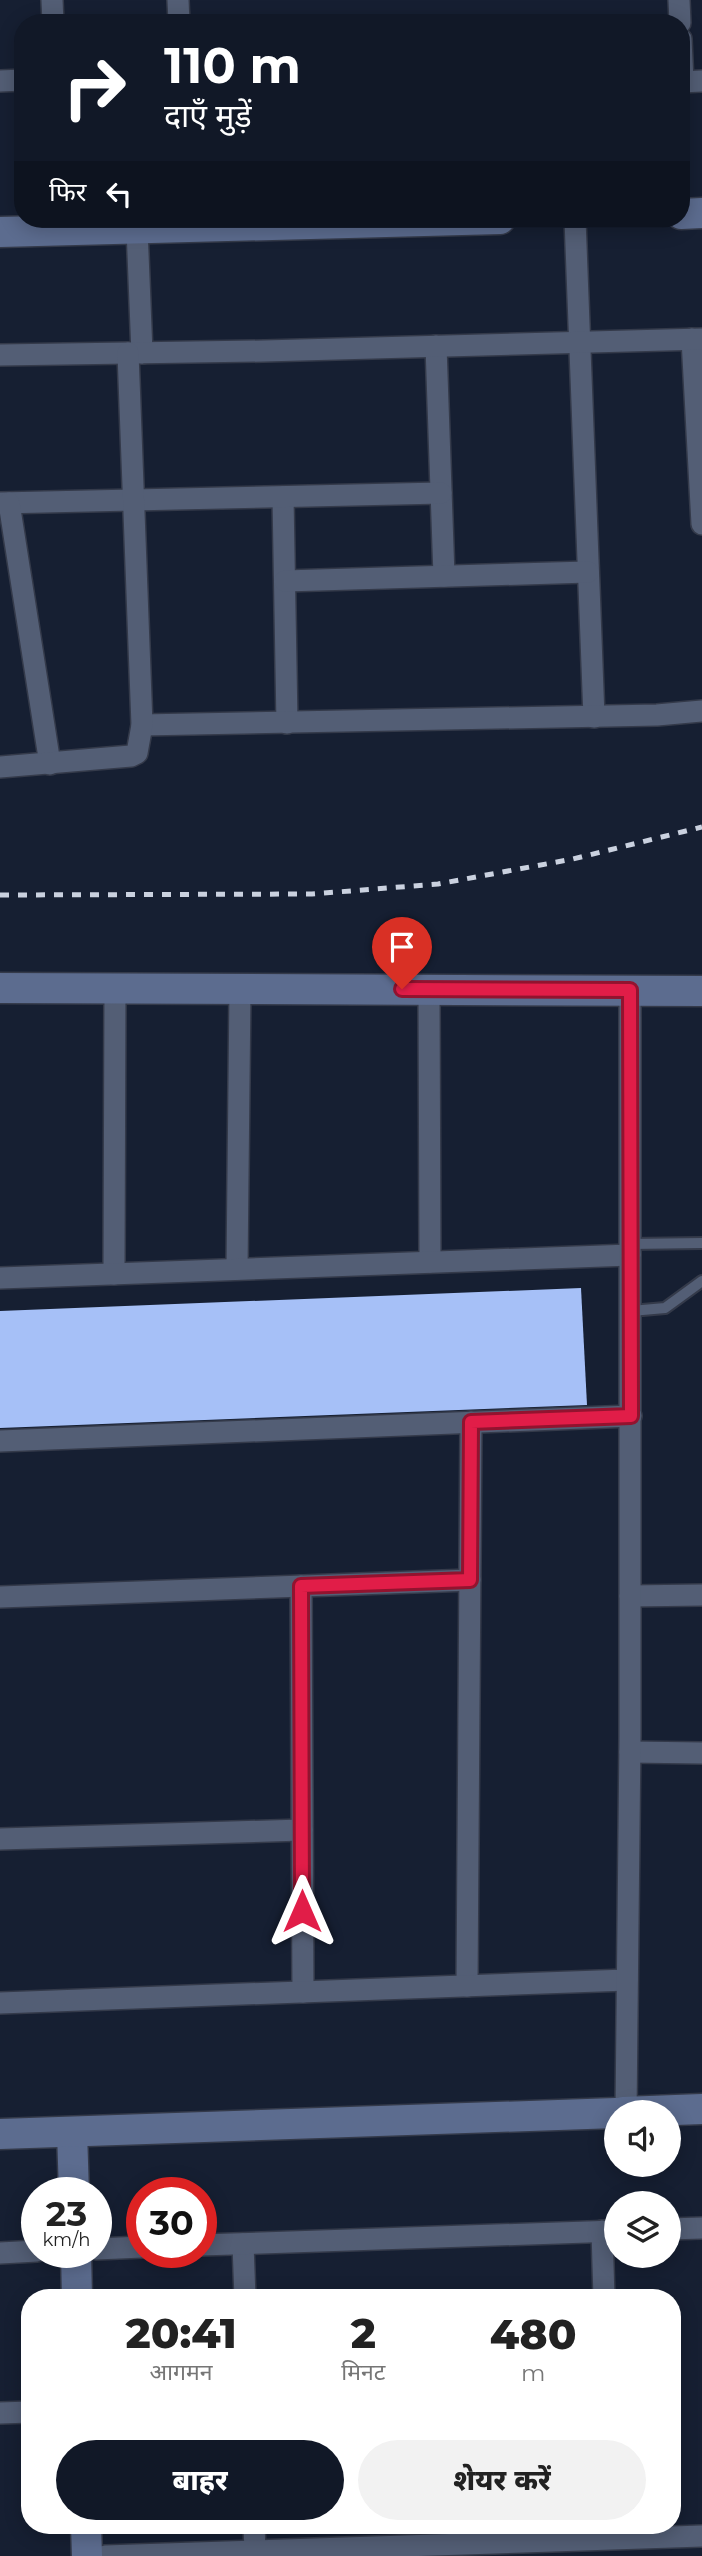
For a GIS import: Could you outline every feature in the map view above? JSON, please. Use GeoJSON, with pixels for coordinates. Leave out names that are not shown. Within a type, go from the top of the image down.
{"type":"FeatureCollection","features":[{"type":"Feature","properties":{"kind":"street"},"geometry":{"type":"LineString","coordinates":[[0,232],[54,228]]}},
{"type":"Feature","properties":{"kind":"street"},"geometry":{"type":"LineString","coordinates":[[126,228],[146,228]]}},
{"type":"Feature","properties":{"kind":"street"},"geometry":{"type":"LineString","coordinates":[[575,228],[594,717]]}},
{"type":"Feature","properties":{"kind":"street"},"geometry":{"type":"LineString","coordinates":[[0,767],[131,756],[137,753],[142,725],[134,500],[136,229]]}},
{"type":"Feature","properties":{"kind":"street"},"geometry":{"type":"LineString","coordinates":[[0,355],[697,339],[702,524]]}},
{"type":"Feature","properties":{"kind":"street"},"geometry":{"type":"LineString","coordinates":[[436,346],[444,576]]}},
{"type":"Feature","properties":{"kind":"street"},"geometry":{"type":"LineString","coordinates":[[50,764],[7,530],[5,503],[441,494]]}},
{"type":"Feature","properties":{"kind":"street"},"geometry":{"type":"LineString","coordinates":[[283,497],[287,723]]}},
{"type":"Feature","properties":{"kind":"street"},"geometry":{"type":"LineString","coordinates":[[285,581],[588,572]]}},
{"type":"Feature","properties":{"kind":"street"},"geometry":{"type":"LineString","coordinates":[[142,725],[594,717],[702,711]]}},
{"type":"Feature","properties":{"kind":"street"},"geometry":{"type":"LineString","coordinates":[[0,988],[702,991]]}},
{"type":"Feature","properties":{"kind":"street"},"geometry":{"type":"LineString","coordinates":[[114,1274],[115,988]]}},
{"type":"Feature","properties":{"kind":"street"},"geometry":{"type":"LineString","coordinates":[[237,1269],[240,989]]}},
{"type":"Feature","properties":{"kind":"street"},"geometry":{"type":"LineString","coordinates":[[429,990],[430,1262]]}},
{"type":"Feature","properties":{"kind":"street"},"geometry":{"type":"LineString","coordinates":[[624,2100],[631,1596],[630,990]]}},
{"type":"Feature","properties":{"kind":"street"},"geometry":{"type":"LineString","coordinates":[[0,1278],[430,1262],[631,1250]]}},
{"type":"Feature","properties":{"kind":"street"},"geometry":{"type":"LineString","coordinates":[[0,1441],[631,1416]]}},
{"type":"Feature","properties":{"kind":"street"},"geometry":{"type":"LineString","coordinates":[[467,1986],[471,1422]]}},
{"type":"Feature","properties":{"kind":"street"},"geometry":{"type":"LineString","coordinates":[[0,1597],[470,1580]]}},
{"type":"Feature","properties":{"kind":"street"},"geometry":{"type":"LineString","coordinates":[[301,1586],[303,1992]]}},
{"type":"Feature","properties":{"kind":"street"},"geometry":{"type":"LineString","coordinates":[[631,1596],[702,1595]]}},
{"type":"Feature","properties":{"kind":"street"},"geometry":{"type":"LineString","coordinates":[[630,1752],[702,1753]]}},
{"type":"Feature","properties":{"kind":"street"},"geometry":{"type":"LineString","coordinates":[[0,1839],[302,1830]]}},
{"type":"Feature","properties":{"kind":"street"},"geometry":{"type":"LineString","coordinates":[[0,2003],[627,1980]]}},
{"type":"Feature","properties":{"kind":"street"},"geometry":{"type":"LineString","coordinates":[[681,2110],[702,2109]]}},
{"type":"Feature","properties":{"kind":"street"},"geometry":{"type":"LineString","coordinates":[[0,2134],[604,2113]]}},
{"type":"Feature","properties":{"kind":"street"},"geometry":{"type":"LineString","coordinates":[[72,2132],[73,2177]]}},
{"type":"Feature","properties":{"kind":"street"},"geometry":{"type":"LineString","coordinates":[[681,2229],[702,2228]]}},
{"type":"Feature","properties":{"kind":"street"},"geometry":{"type":"LineString","coordinates":[[217,2245],[604,2231]]}},
{"type":"Feature","properties":{"kind":"street"},"geometry":{"type":"LineString","coordinates":[[243,2244],[245,2289]]}},
{"type":"Feature","properties":{"kind":"street"},"geometry":{"type":"LineString","coordinates":[[0,2253],[21,2252]]}},
{"type":"Feature","properties":{"kind":"street"},"geometry":{"type":"LineString","coordinates":[[76,2268],[77,2289]]}},
{"type":"Feature","properties":{"kind":"street"},"geometry":{"type":"LineString","coordinates":[[605,2289],[606,2268]]}},
{"type":"Feature","properties":{"kind":"street"},"geometry":{"type":"LineString","coordinates":[[0,2413],[21,2412]]}},
{"type":"Feature","properties":{"kind":"street"},"geometry":{"type":"LineString","coordinates":[[86,2534],[87,2556]]}},
{"type":"Feature","properties":{"kind":"street"},"geometry":{"type":"LineString","coordinates":[[254,2534],[255,2551]]}},
{"type":"Feature","properties":{"kind":"street"},"geometry":{"type":"LineString","coordinates":[[105,2556],[255,2551],[417,2535],[482,2534]]}},
{"type":"Feature","properties":{"kind":"street"},"geometry":{"type":"LineString","coordinates":[[657,2534],[702,2536]]}},
{"type":"Feature","properties":{"kind":"lane"},"geometry":{"type":"LineString","coordinates":[[631,1250],[702,1243]]}},
{"type":"Feature","properties":{"kind":"lane"},"geometry":{"type":"LineString","coordinates":[[631,1311],[665,1308],[702,1281]]}},
{"type":"Feature","properties":{"kind":"building"},"geometry":{"type":"Polygon","coordinates":[[[581,1288],[587,1405],[0,1428],[0,1311],[581,1288]]]}},
{"type":"Feature","properties":{"kind":"railway"},"geometry":{"type":"LineString","coordinates":[[0,895],[312,894],[438,884],[573,859],[702,827]]}},
{"type":"Feature","properties":{"kind":"route"},"geometry":{"type":"LineString","coordinates":[[302,1911],[301,1586],[470,1580],[471,1422],[631,1416],[630,990],[402,989]]}}]}
